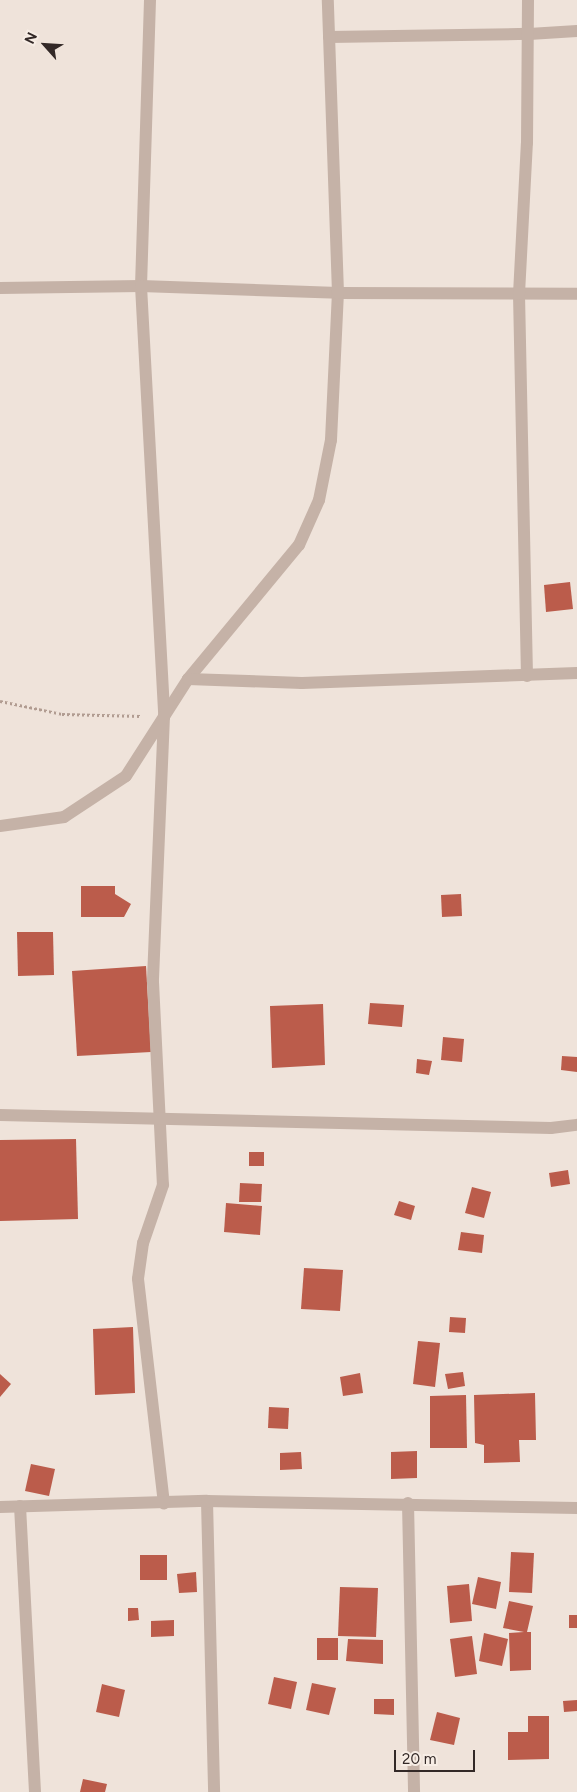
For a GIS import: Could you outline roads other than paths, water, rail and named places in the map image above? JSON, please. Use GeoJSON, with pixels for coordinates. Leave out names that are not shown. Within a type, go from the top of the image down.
{"type":"FeatureCollection","features":[{"type":"Feature","properties":{"kind":"street"},"geometry":{"type":"LineString","coordinates":[[150,0],[141,286],[164,716],[153,982],[163,1185],[142,1243],[138,1279],[164,1503]]}},
{"type":"Feature","properties":{"kind":"street"},"geometry":{"type":"LineString","coordinates":[[0,826],[64,817],[126,776],[188,679],[299,545],[319,500],[331,440],[338,294],[328,0]]}},
{"type":"Feature","properties":{"kind":"street"},"geometry":{"type":"LineString","coordinates":[[527,676],[519,294],[529,34],[528,0]]}},
{"type":"Feature","properties":{"kind":"street"},"geometry":{"type":"LineString","coordinates":[[329,37],[529,34],[577,31]]}},
{"type":"Feature","properties":{"kind":"street"},"geometry":{"type":"LineString","coordinates":[[0,288],[141,286],[338,294],[577,294]]}},
{"type":"Feature","properties":{"kind":"street"},"geometry":{"type":"LineString","coordinates":[[188,679],[302,684],[577,673]]}},
{"type":"Feature","properties":{"kind":"street"},"geometry":{"type":"LineString","coordinates":[[0,1115],[551,1128],[577,1125]]}},
{"type":"Feature","properties":{"kind":"street"},"geometry":{"type":"LineString","coordinates":[[207,1501],[214,1792]]}},
{"type":"Feature","properties":{"kind":"street"},"geometry":{"type":"LineString","coordinates":[[0,1507],[207,1501],[408,1503],[577,1508]]}},
{"type":"Feature","properties":{"kind":"street"},"geometry":{"type":"LineString","coordinates":[[408,1503],[414,1792]]}},
{"type":"Feature","properties":{"kind":"street"},"geometry":{"type":"LineString","coordinates":[[20,1506],[35,1792]]}}]}
